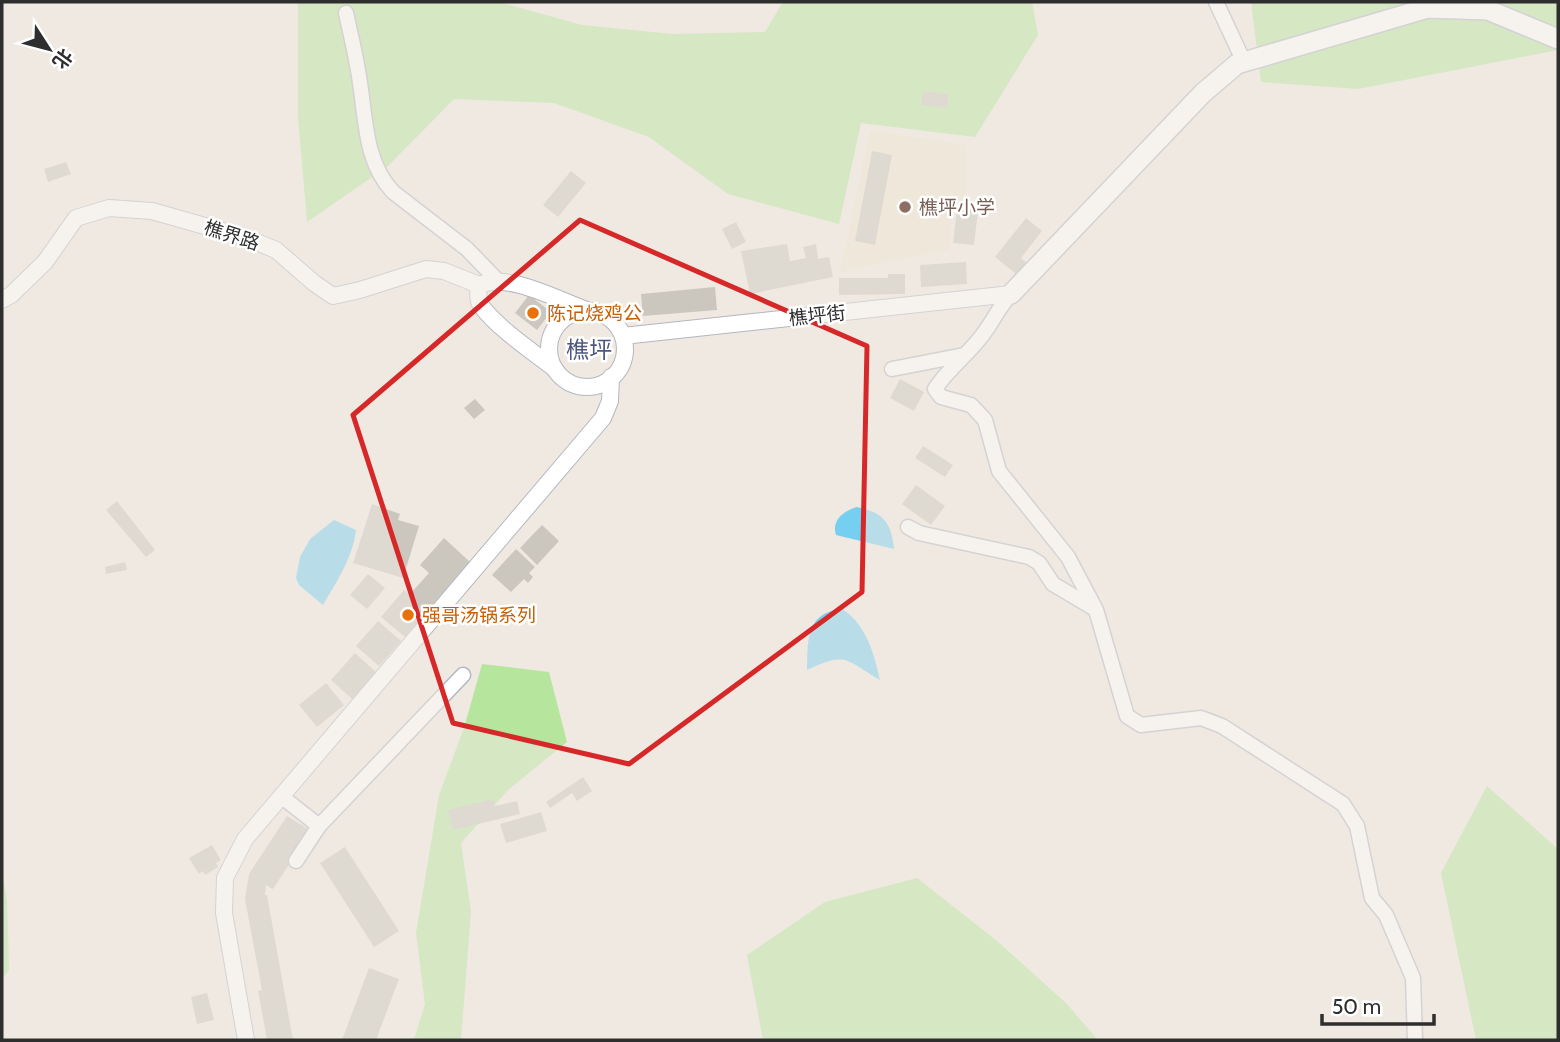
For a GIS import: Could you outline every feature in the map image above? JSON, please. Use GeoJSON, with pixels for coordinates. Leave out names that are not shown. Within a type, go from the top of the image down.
{"type":"FeatureCollection","features":[{"type":"Feature","properties":{"kind":"main road"},"geometry":{"type":"LineString","coordinates":[[1011,294],[1203,93],[1237,64],[1428,8],[1488,10],[1558,39]]}},
{"type":"Feature","properties":{"kind":"street"},"geometry":{"type":"LineString","coordinates":[[1216,2],[1244,62]]}},
{"type":"Feature","properties":{"kind":"street"},"geometry":{"type":"LineString","coordinates":[[346,13],[360,83],[366,138],[384,183],[467,249],[499,282]]}},
{"type":"Feature","properties":{"kind":"street","name":"樵界路"},"geometry":{"type":"LineString","coordinates":[[2,300],[11,295],[45,262],[76,218],[109,208],[152,211],[247,238],[276,250],[333,296],[426,269],[444,271],[479,285]]}},
{"type":"Feature","properties":{"kind":"street"},"geometry":{"type":"LineString","coordinates":[[499,282],[512,282],[597,312],[613,321],[623,336],[622,363],[611,377],[595,386],[568,382],[480,305],[479,285],[499,282]]}},
{"type":"Feature","properties":{"kind":"street"},"geometry":{"type":"LineString","coordinates":[[1011,294],[998,308],[986,331],[935,389],[942,397],[971,405],[985,420],[999,471],[1068,557],[1096,610],[1127,716],[1141,725],[1201,718],[1222,726],[1343,804],[1357,826],[1372,898],[1385,915],[1413,978],[1415,1040]]}},
{"type":"Feature","properties":{"kind":"street","name":"樵坪街"},"geometry":{"type":"LineString","coordinates":[[623,336],[1011,294]]}},
{"type":"Feature","properties":{"kind":"street"},"geometry":{"type":"LineString","coordinates":[[555,369],[549,352],[552,334],[557,326],[571,315],[588,311]]}},
{"type":"Feature","properties":{"kind":"street"},"geometry":{"type":"LineString","coordinates":[[892,369],[964,355]]}},
{"type":"Feature","properties":{"kind":"street"},"geometry":{"type":"LineString","coordinates":[[246,1040],[224,913],[225,878],[245,839],[603,418],[610,401],[611,377]]}},
{"type":"Feature","properties":{"kind":"street"},"geometry":{"type":"LineString","coordinates":[[908,527],[919,533],[1029,557],[1039,563],[1053,584],[1096,610]]}},
{"type":"Feature","properties":{"kind":"street"},"geometry":{"type":"LineString","coordinates":[[296,861],[319,826],[463,675]]}},
{"type":"Feature","properties":{"kind":"street"},"geometry":{"type":"LineString","coordinates":[[281,796],[319,826]]}},
{"type":"Feature","properties":{"kind":"highlighted area"},"geometry":{"type":"Polygon","coordinates":[[[580,220],[867,346],[862,592],[629,764],[453,723],[353,415],[580,220]]]}},
{"type":"Feature","properties":{"kind":"shaded area","name":"樵坪小学"},"geometry":{"type":"Polygon","coordinates":[[[870,130],[966,145],[967,190],[952,217],[949,250],[840,272],[870,130]]]}},
{"type":"Feature","properties":{"kind":"green space"},"geometry":{"type":"Polygon","coordinates":[[[298,2],[499,2],[582,25],[673,34],[765,32],[783,2],[1032,2],[1038,35],[975,137],[861,123],[839,224],[728,194],[649,137],[554,103],[454,99],[388,166],[307,222],[298,117],[298,2]]]}},
{"type":"Feature","properties":{"kind":"green space"},"geometry":{"type":"Polygon","coordinates":[[[1251,2],[1558,2],[1558,50],[1358,89],[1261,82],[1251,2]]]}},
{"type":"Feature","properties":{"kind":"green space"},"geometry":{"type":"Polygon","coordinates":[[[482,664],[549,672],[567,742],[509,789],[461,843],[471,912],[461,1040],[414,1040],[425,1004],[416,933],[439,795],[464,728],[482,664]]]}},
{"type":"Feature","properties":{"kind":"green space"},"geometry":{"type":"Polygon","coordinates":[[[1487,786],[1558,849],[1558,1040],[1476,1040],[1441,873],[1487,786]]]}},
{"type":"Feature","properties":{"kind":"green space"},"geometry":{"type":"Polygon","coordinates":[[[2,870],[7,900],[9,970],[2,979],[2,870]]]}},
{"type":"Feature","properties":{"kind":"green space"},"geometry":{"type":"Polygon","coordinates":[[[917,878],[997,941],[1066,1003],[1098,1040],[763,1040],[747,955],[825,902],[917,878]]]}},
{"type":"Feature","properties":{"kind":"water"},"geometry":{"type":"Polygon","coordinates":[[[857,507],[874,512],[884,520],[891,532],[894,549],[836,535],[835,525],[840,517],[857,507]]]}},
{"type":"Feature","properties":{"kind":"water"},"geometry":{"type":"Polygon","coordinates":[[[334,520],[356,530],[348,559],[323,605],[299,585],[296,578],[300,557],[310,539],[334,520]]]}},
{"type":"Feature","properties":{"kind":"water"},"geometry":{"type":"Polygon","coordinates":[[[842,609],[863,631],[872,650],[880,680],[845,660],[830,661],[807,670],[809,639],[815,622],[821,616],[842,609]]]}},
{"type":"Feature","properties":{"kind":"building"},"geometry":{"type":"Polygon","coordinates":[[[923,91],[949,94],[947,108],[921,105],[923,91]]]}},
{"type":"Feature","properties":{"kind":"building"},"geometry":{"type":"Polygon","coordinates":[[[872,151],[892,155],[875,245],[855,241],[872,151]]]}},
{"type":"Feature","properties":{"kind":"building"},"geometry":{"type":"Polygon","coordinates":[[[66,162],[71,174],[48,182],[44,169],[66,162]]]}},
{"type":"Feature","properties":{"kind":"building"},"geometry":{"type":"Polygon","coordinates":[[[571,171],[586,183],[558,217],[543,205],[571,171]]]}},
{"type":"Feature","properties":{"kind":"building"},"geometry":{"type":"Polygon","coordinates":[[[962,201],[973,202],[972,210],[978,211],[974,245],[953,243],[957,208],[961,209],[962,201]]]}},
{"type":"Feature","properties":{"kind":"building"},"geometry":{"type":"Polygon","coordinates":[[[1026,218],[1042,231],[1021,258],[1029,265],[1020,277],[995,257],[1026,218]]]}},
{"type":"Feature","properties":{"kind":"building"},"geometry":{"type":"Polygon","coordinates":[[[736,222],[746,242],[732,249],[722,229],[736,222]]]}},
{"type":"Feature","properties":{"kind":"building"},"geometry":{"type":"Polygon","coordinates":[[[787,244],[790,261],[806,258],[803,247],[816,244],[818,259],[829,257],[833,277],[750,294],[741,251],[787,244]]]}},
{"type":"Feature","properties":{"kind":"building"},"geometry":{"type":"Polygon","coordinates":[[[966,262],[967,284],[921,287],[920,265],[966,262]]]}},
{"type":"Feature","properties":{"kind":"building"},"geometry":{"type":"Polygon","coordinates":[[[888,274],[905,274],[905,294],[839,295],[839,278],[888,278],[888,274]]]}},
{"type":"Feature","properties":{"kind":"building"},"geometry":{"type":"Polygon","coordinates":[[[715,287],[717,310],[643,316],[641,294],[715,287]]]}},
{"type":"Feature","properties":{"kind":"building","name":"陈记烧鸡公"},"geometry":{"type":"Polygon","coordinates":[[[529,295],[551,312],[537,330],[515,313],[529,295]]]}},
{"type":"Feature","properties":{"kind":"building"},"geometry":{"type":"Polygon","coordinates":[[[900,379],[924,392],[914,411],[890,398],[900,379]]]}},
{"type":"Feature","properties":{"kind":"building"},"geometry":{"type":"Polygon","coordinates":[[[475,399],[485,410],[474,419],[464,408],[475,399]]]}},
{"type":"Feature","properties":{"kind":"building"},"geometry":{"type":"Polygon","coordinates":[[[923,446],[953,465],[945,477],[915,458],[923,446]]]}},
{"type":"Feature","properties":{"kind":"building"},"geometry":{"type":"Polygon","coordinates":[[[916,485],[945,506],[931,525],[902,504],[916,485]]]}},
{"type":"Feature","properties":{"kind":"building"},"geometry":{"type":"Polygon","coordinates":[[[117,501],[155,550],[146,557],[106,510],[117,501]]]}},
{"type":"Feature","properties":{"kind":"building"},"geometry":{"type":"Polygon","coordinates":[[[372,504],[400,514],[398,520],[419,526],[403,578],[353,563],[372,504]]]}},
{"type":"Feature","properties":{"kind":"building"},"geometry":{"type":"Polygon","coordinates":[[[542,525],[559,541],[537,565],[520,548],[542,525]]]}},
{"type":"Feature","properties":{"kind":"building"},"geometry":{"type":"Polygon","coordinates":[[[444,538],[470,562],[405,637],[381,617],[404,590],[417,600],[410,594],[429,573],[420,565],[444,538]]]}},
{"type":"Feature","properties":{"kind":"building"},"geometry":{"type":"Polygon","coordinates":[[[516,549],[535,567],[529,573],[533,577],[528,583],[524,579],[511,592],[492,575],[516,549]]]}},
{"type":"Feature","properties":{"kind":"building"},"geometry":{"type":"Polygon","coordinates":[[[125,562],[127,570],[106,574],[105,567],[125,562]]]}},
{"type":"Feature","properties":{"kind":"building"},"geometry":{"type":"Polygon","coordinates":[[[368,574],[385,588],[367,609],[350,595],[368,574]]]}},
{"type":"Feature","properties":{"kind":"building"},"geometry":{"type":"Polygon","coordinates":[[[378,621],[401,641],[379,666],[356,646],[378,621]]]}},
{"type":"Feature","properties":{"kind":"building"},"geometry":{"type":"Polygon","coordinates":[[[355,653],[376,672],[352,699],[331,680],[355,653]]]}},
{"type":"Feature","properties":{"kind":"building"},"geometry":{"type":"Polygon","coordinates":[[[326,683],[344,705],[317,727],[299,705],[326,683]]]}},
{"type":"Feature","properties":{"kind":"building"},"geometry":{"type":"Polygon","coordinates":[[[583,777],[592,791],[577,801],[572,793],[550,808],[546,802],[583,777]]]}},
{"type":"Feature","properties":{"kind":"building"},"geometry":{"type":"Polygon","coordinates":[[[493,799],[495,806],[517,801],[520,814],[453,830],[448,810],[493,799]]]}},
{"type":"Feature","properties":{"kind":"building"},"geometry":{"type":"Polygon","coordinates":[[[541,812],[547,831],[506,843],[500,824],[541,812]]]}},
{"type":"Feature","properties":{"kind":"building"},"geometry":{"type":"Polygon","coordinates":[[[287,816],[311,831],[273,889],[266,885],[265,895],[293,1040],[267,1040],[258,991],[262,990],[245,899],[249,874],[287,816]]]}},
{"type":"Feature","properties":{"kind":"building"},"geometry":{"type":"Polygon","coordinates":[[[212,845],[221,860],[216,863],[218,867],[205,875],[203,871],[199,874],[189,858],[212,845]]]}},
{"type":"Feature","properties":{"kind":"building"},"geometry":{"type":"Polygon","coordinates":[[[345,847],[399,931],[374,947],[320,863],[345,847]]]}},
{"type":"Feature","properties":{"kind":"building"},"geometry":{"type":"Polygon","coordinates":[[[369,968],[399,979],[376,1040],[342,1040],[369,968]]]}},
{"type":"Feature","properties":{"kind":"building"},"geometry":{"type":"Polygon","coordinates":[[[207,993],[214,1020],[197,1024],[191,997],[207,993]]]}},
{"type":"Feature","properties":{"kind":"place","name":"樵坪小学"},"geometry":{"type":"Point","coordinates":[905,207]}},
{"type":"Feature","properties":{"kind":"place","name":"陈记烧鸡公"},"geometry":{"type":"Point","coordinates":[533,313]}},
{"type":"Feature","properties":{"kind":"place","name":"强哥汤锅系列"},"geometry":{"type":"Point","coordinates":[408,615]}},
{"type":"Feature","properties":{"kind":"district","name":"樵坪"},"geometry":{"type":"Point","coordinates":[589,350]}}]}
